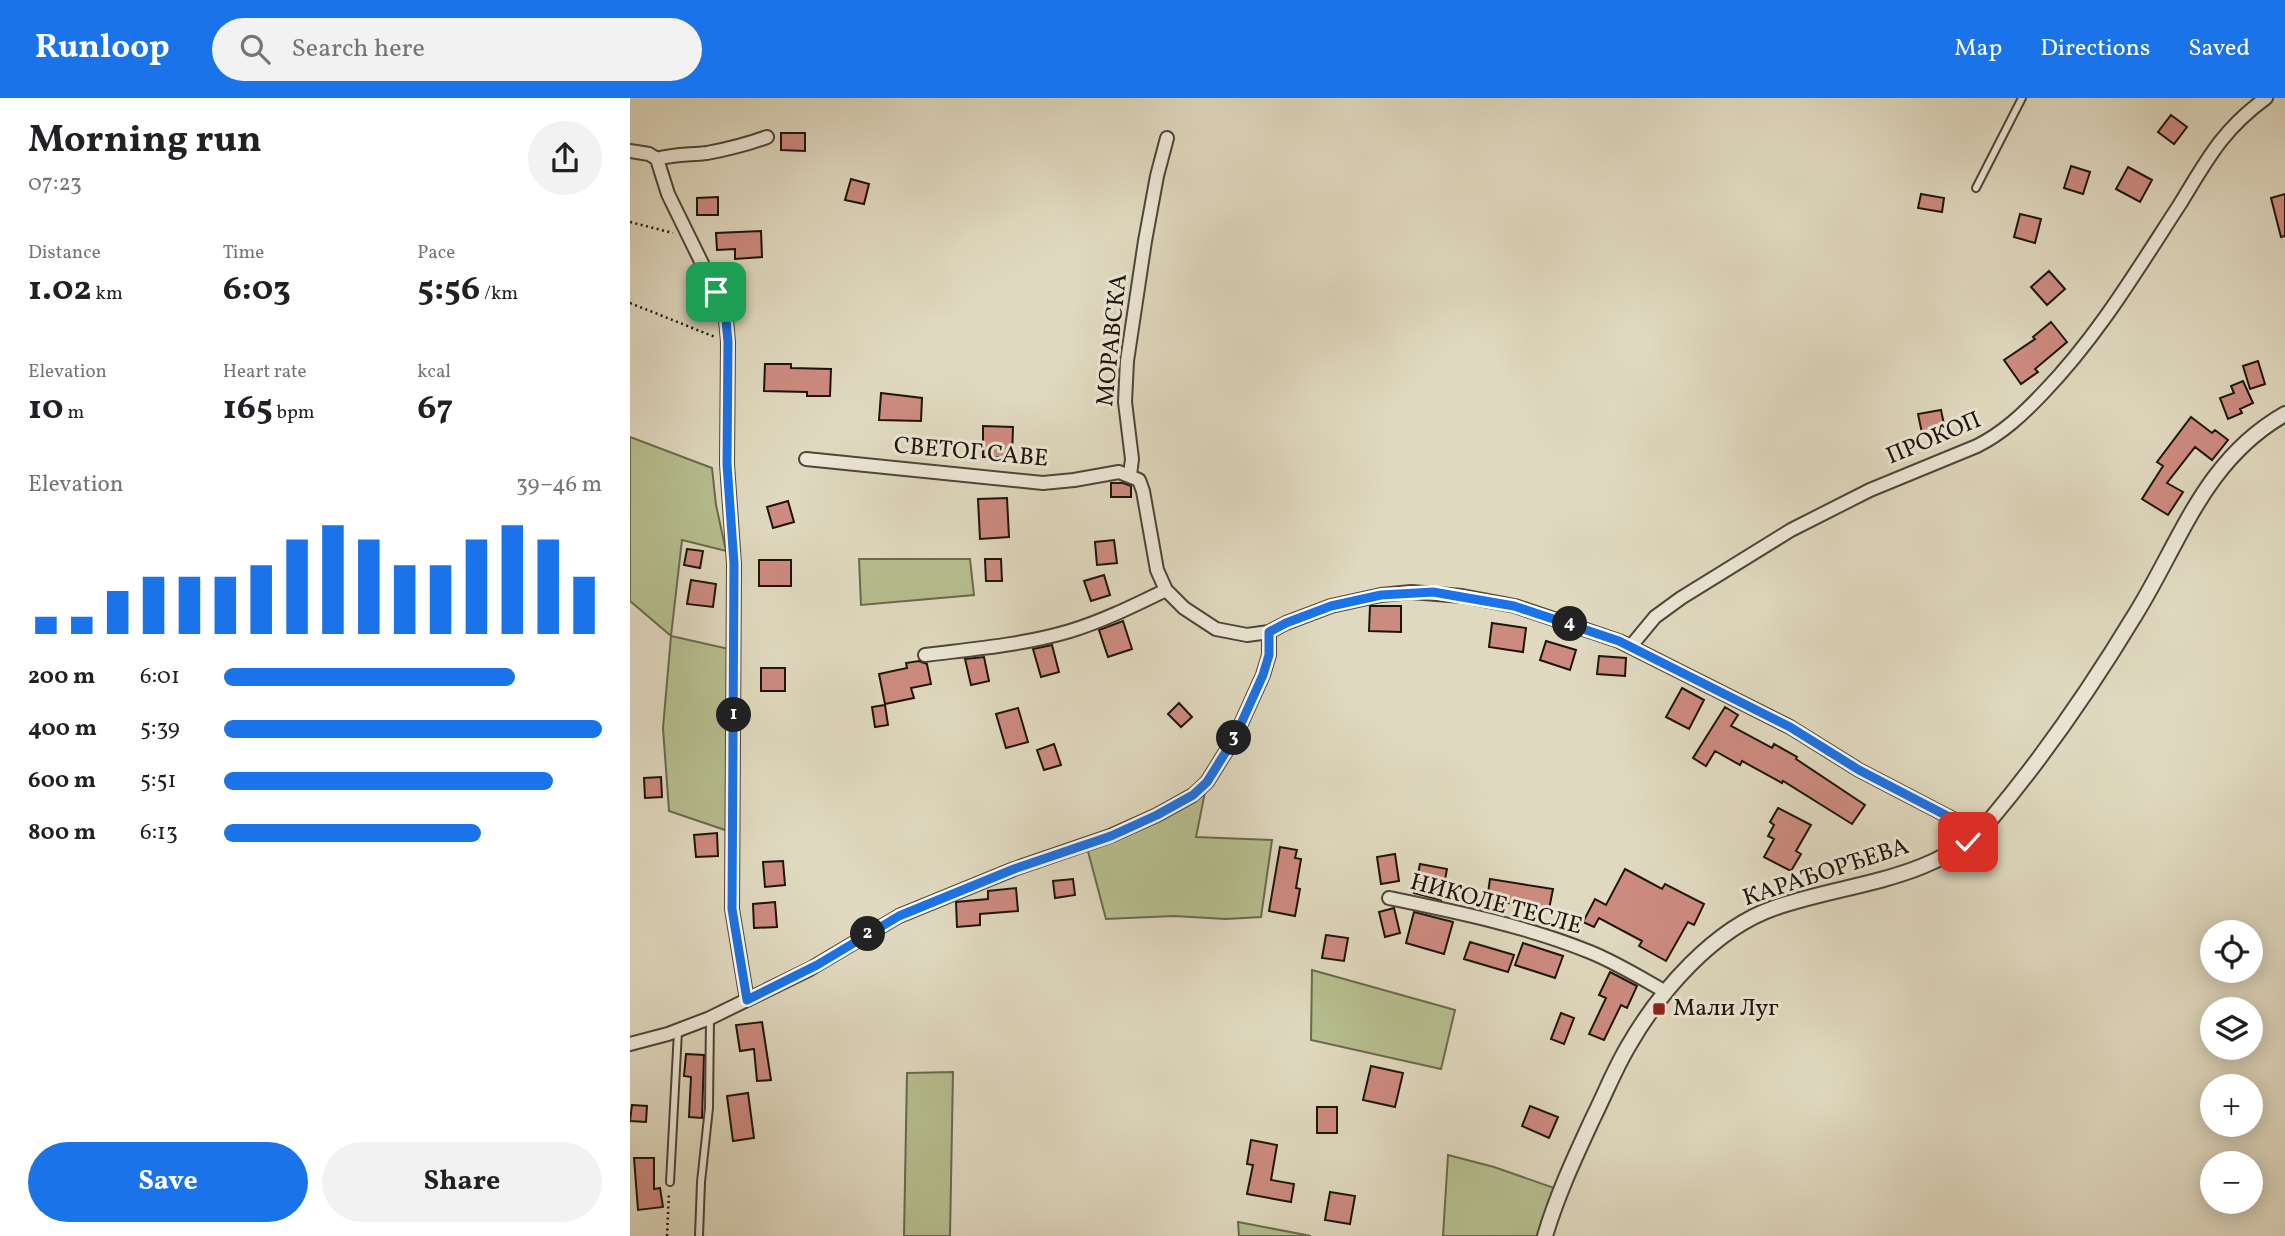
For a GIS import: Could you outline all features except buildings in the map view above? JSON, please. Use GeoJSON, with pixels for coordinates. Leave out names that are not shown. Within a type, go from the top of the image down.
{"type":"FeatureCollection","features":[{"type":"Feature","properties":{"kind":"street","name":"ПРОКОП"},"geometry":{"type":"LineString","coordinates":[[1631,646],[1655,617],[1681,598],[1791,530],[1870,490],[1994,438],[2021,416],[2088,343],[2126,290],[2209,153],[2232,127],[2266,98]]}},
{"type":"Feature","properties":{"kind":"street"},"geometry":{"type":"LineString","coordinates":[[657,159],[749,144],[767,137]]}},
{"type":"Feature","properties":{"kind":"street","name":"МОРАВСКА"},"geometry":{"type":"LineString","coordinates":[[1167,138],[1147,228],[1127,361],[1125,402],[1132,459],[1130,475],[1139,480],[1146,500],[1157,569],[1166,590],[1184,608],[1216,629],[1247,635],[1269,632]]}},
{"type":"Feature","properties":{"kind":"street"},"geometry":{"type":"LineString","coordinates":[[630,150],[649,154],[657,159],[668,194],[723,311],[728,342],[727,464],[734,564],[732,909],[747,1000]]}},
{"type":"Feature","properties":{"kind":"street","name":"КАРАЂОРЂЕВА"},"geometry":{"type":"LineString","coordinates":[[1545,1236],[1569,1170],[1622,1057],[1666,992],[1716,940],[1759,914],[1917,869],[1946,855],[1978,832],[2046,748],[2111,654],[2212,479],[2248,439],[2285,414]]}},
{"type":"Feature","properties":{"kind":"street","name":"СВЕТОГ САВЕ"},"geometry":{"type":"LineString","coordinates":[[806,459],[1043,483],[1119,472],[1130,475]]}},
{"type":"Feature","properties":{"kind":"street"},"geometry":{"type":"LineString","coordinates":[[925,655],[1070,631],[1166,590]]}},
{"type":"Feature","properties":{"kind":"street"},"geometry":{"type":"LineString","coordinates":[[630,1044],[678,1031],[710,1018],[817,965],[899,916],[1003,873],[1111,836],[1193,795],[1207,782],[1235,737],[1263,675],[1269,655],[1269,632],[1331,606],[1381,595],[1433,592],[1514,606],[1631,646],[1790,727],[1859,770],[1978,832]]}},
{"type":"Feature","properties":{"kind":"street","name":"НИКОЛЕ ТЕСЛЕ"},"geometry":{"type":"LineString","coordinates":[[1389,898],[1486,919],[1541,935],[1590,952],[1625,968],[1666,992]]}},
{"type":"Feature","properties":{"kind":"lane"},"geometry":{"type":"LineString","coordinates":[[1976,188],[2022,98]]}},
{"type":"Feature","properties":{"kind":"lane"},"geometry":{"type":"LineString","coordinates":[[699,1236],[701,1182],[709,1108],[710,1018]]}},
{"type":"Feature","properties":{"kind":"lane"},"geometry":{"type":"LineString","coordinates":[[670,1182],[678,1031]]}},
{"type":"Feature","properties":{"kind":"path"},"geometry":{"type":"LineString","coordinates":[[630,222],[689,237]]}},
{"type":"Feature","properties":{"kind":"path"},"geometry":{"type":"LineString","coordinates":[[630,303],[728,342]]}},
{"type":"Feature","properties":{"kind":"path"},"geometry":{"type":"LineString","coordinates":[[667,1236],[670,1182]]}},
{"type":"Feature","properties":{"kind":"green space"},"geometry":{"type":"Polygon","coordinates":[[[630,437],[712,468],[716,505],[726,551],[682,540],[671,636],[630,601],[630,437]]]}},
{"type":"Feature","properties":{"kind":"green space"},"geometry":{"type":"Polygon","coordinates":[[[859,559],[970,559],[974,595],[861,605],[859,559]]]}},
{"type":"Feature","properties":{"kind":"green space"},"geometry":{"type":"Polygon","coordinates":[[[671,636],[729,649],[728,831],[669,811],[663,728],[671,636]]]}},
{"type":"Feature","properties":{"kind":"green space"},"geometry":{"type":"Polygon","coordinates":[[[1207,782],[1196,837],[1272,840],[1261,917],[1226,919],[1174,916],[1106,919],[1086,844],[1110,836],[1207,782]]]}},
{"type":"Feature","properties":{"kind":"green space"},"geometry":{"type":"Polygon","coordinates":[[[1312,970],[1455,1010],[1441,1069],[1311,1040],[1312,970]]]}},
{"type":"Feature","properties":{"kind":"green space"},"geometry":{"type":"Polygon","coordinates":[[[953,1072],[950,1236],[904,1236],[907,1073],[953,1072]]]}},
{"type":"Feature","properties":{"kind":"green space"},"geometry":{"type":"Polygon","coordinates":[[[1448,1155],[1494,1167],[1560,1190],[1545,1236],[1443,1236],[1448,1155]]]}},
{"type":"Feature","properties":{"kind":"green space"},"geometry":{"type":"Polygon","coordinates":[[[1238,1222],[1311,1236],[1239,1236],[1238,1222]]]}},
{"type":"Feature","properties":{"kind":"place","name":"Мали Луг"},"geometry":{"type":"Point","coordinates":[1659,1009]}},
{"type":"Feature","properties":{"kind":"route"},"geometry":{"type":"LineString","coordinates":[[716,292],[726,320],[728,342],[727,464],[734,564],[732,909],[747,1000],[817,965],[899,916],[1014,869],[1111,836],[1193,795],[1207,782],[1235,737],[1263,675],[1269,655],[1269,632],[1331,606],[1381,595],[1433,592],[1514,606],[1619,641],[1790,727],[1859,770],[1978,832],[1968,842]]}}]}
